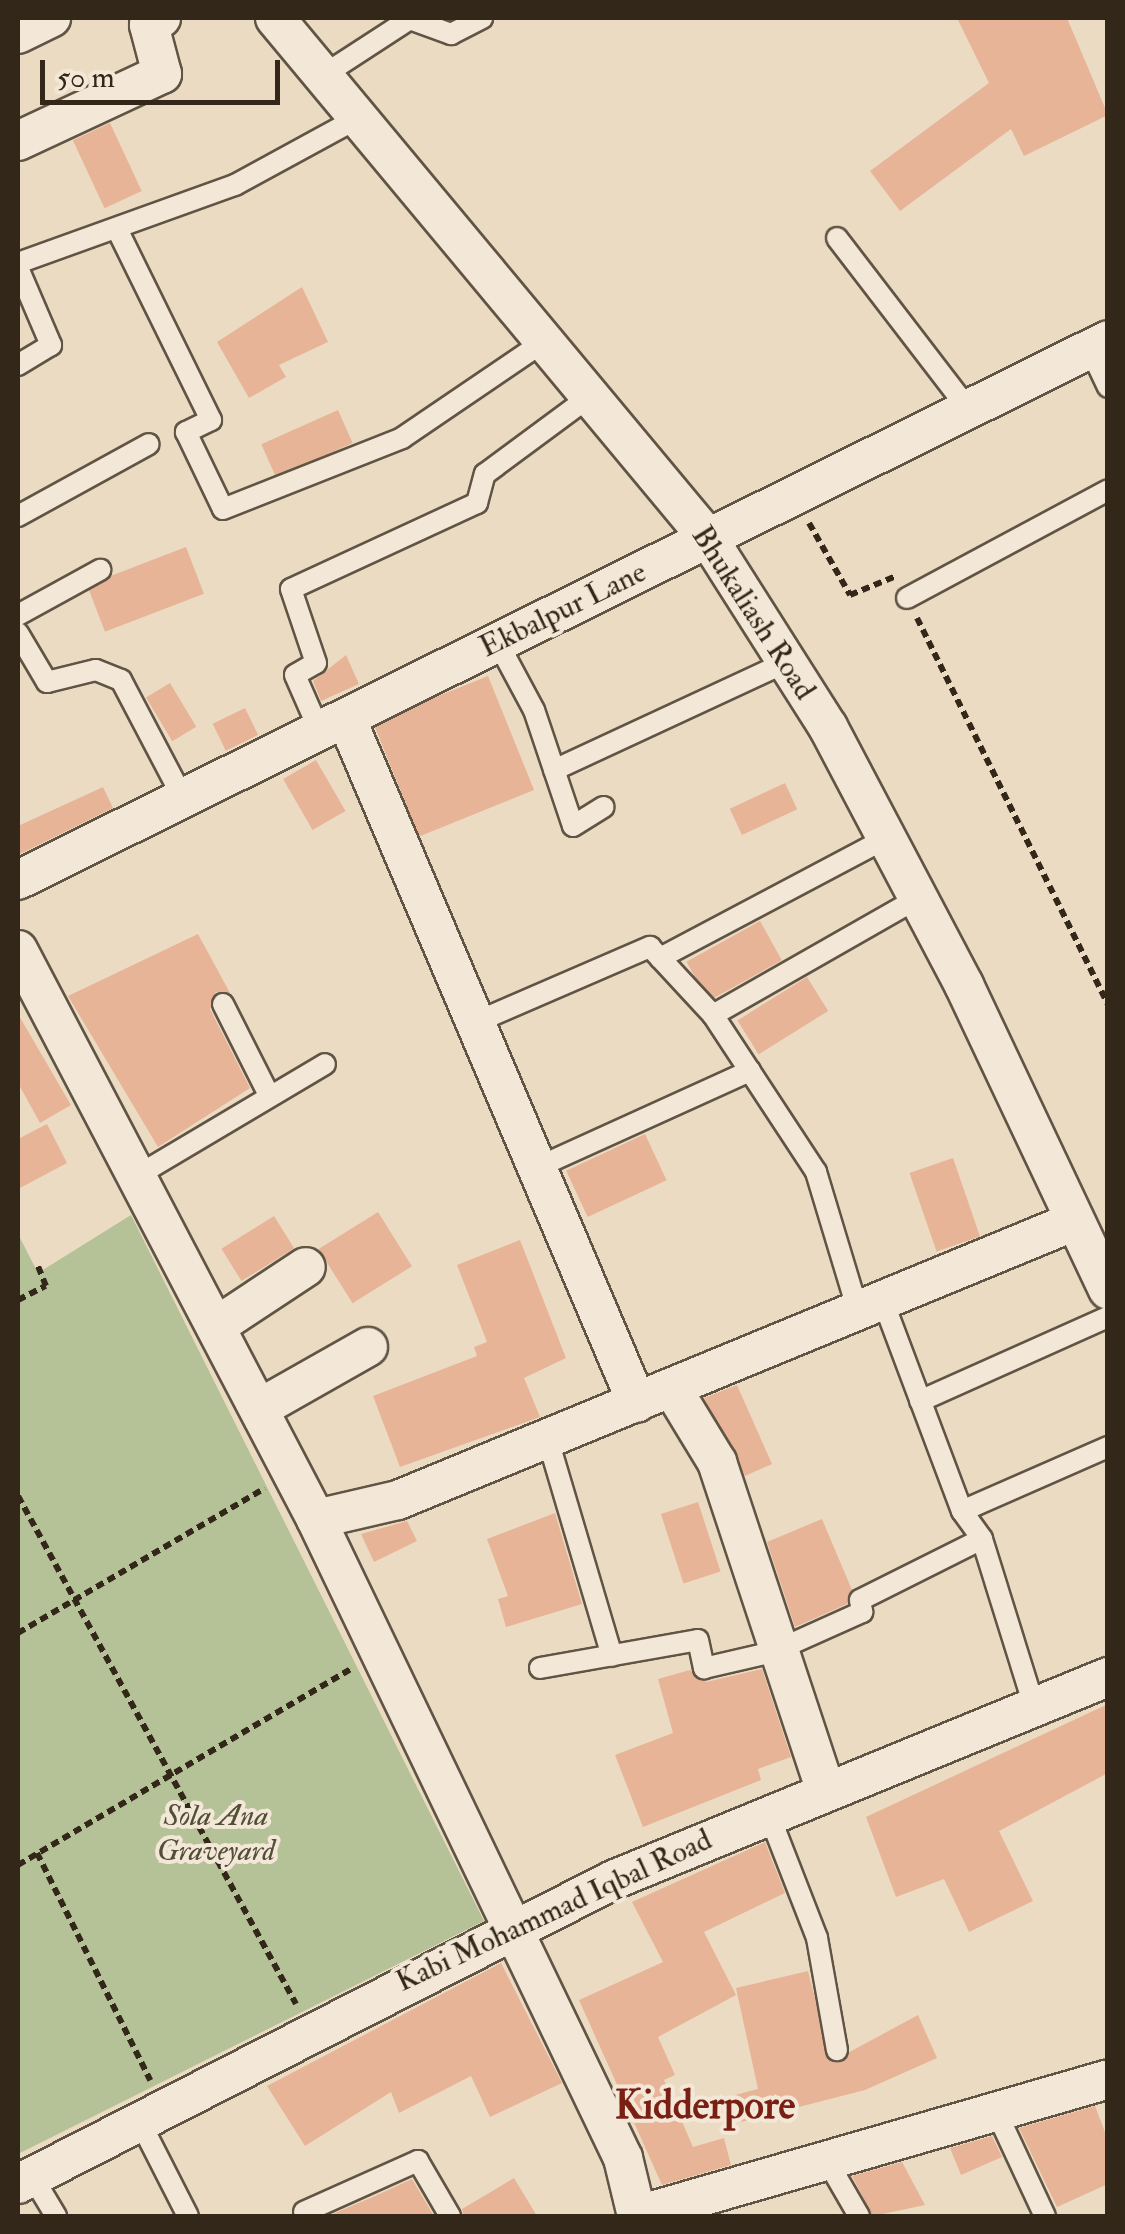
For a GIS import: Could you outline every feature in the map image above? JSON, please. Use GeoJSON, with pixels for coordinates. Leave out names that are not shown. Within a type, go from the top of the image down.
{"type":"FeatureCollection","features":[{"type":"Feature","properties":{"kind":"street"},"geometry":{"type":"LineString","coordinates":[[18,34],[51,18]]}},
{"type":"Feature","properties":{"kind":"street","name":"Bhukaliash Road"},"geometry":{"type":"LineString","coordinates":[[275,18],[354,120],[708,538],[786,662],[887,838],[1108,1290]]}},
{"type":"Feature","properties":{"kind":"street"},"geometry":{"type":"LineString","coordinates":[[18,141],[162,74],[152,20]]}},
{"type":"Feature","properties":{"kind":"street","name":"Ekbalpur Lane"},"geometry":{"type":"LineString","coordinates":[[18,880],[1099,344]]}},
{"type":"Feature","properties":{"kind":"street"},"geometry":{"type":"LineString","coordinates":[[333,725],[474,1023],[637,1403]]}},
{"type":"Feature","properties":{"kind":"street"},"geometry":{"type":"LineString","coordinates":[[18,950],[140,1174],[316,1519],[508,1929],[652,2214],[995,2109],[1108,2079]]}},
{"type":"Feature","properties":{"kind":"street"},"geometry":{"type":"LineString","coordinates":[[316,1519],[398,1500],[1075,1221]]}},
{"type":"Feature","properties":{"kind":"street"},"geometry":{"type":"LineString","coordinates":[[218,1324],[306,1268]]}},
{"type":"Feature","properties":{"kind":"street"},"geometry":{"type":"LineString","coordinates":[[260,1408],[368,1347]]}},
{"type":"Feature","properties":{"kind":"street"},"geometry":{"type":"LineString","coordinates":[[672,1388],[717,1462],[773,1652],[824,1786]]}},
{"type":"Feature","properties":{"kind":"street","name":"Kabi Mohammad Iqbal Road"},"geometry":{"type":"LineString","coordinates":[[25,2180],[309,2029],[508,1929],[824,1786],[1108,1677]]}},
{"type":"Feature","properties":{"kind":"lane"},"geometry":{"type":"LineString","coordinates":[[320,78],[410,19],[451,34],[482,18]]}},
{"type":"Feature","properties":{"kind":"lane"},"geometry":{"type":"LineString","coordinates":[[18,366],[50,346],[18,266],[236,185],[354,120]]}},
{"type":"Feature","properties":{"kind":"lane"},"geometry":{"type":"LineString","coordinates":[[117,228],[211,420],[186,432],[223,510],[402,438],[543,342]]}},
{"type":"Feature","properties":{"kind":"lane"},"geometry":{"type":"LineString","coordinates":[[838,238],[968,409]]}},
{"type":"Feature","properties":{"kind":"lane"},"geometry":{"type":"LineString","coordinates":[[1099,344],[1108,386]]}},
{"type":"Feature","properties":{"kind":"lane"},"geometry":{"type":"LineString","coordinates":[[333,725],[295,676],[316,663],[292,589],[477,503],[485,474],[589,397]]}},
{"type":"Feature","properties":{"kind":"lane"},"geometry":{"type":"LineString","coordinates":[[18,516],[149,444]]}},
{"type":"Feature","properties":{"kind":"lane"},"geometry":{"type":"LineString","coordinates":[[906,598],[1108,490]]}},
{"type":"Feature","properties":{"kind":"lane"},"geometry":{"type":"LineString","coordinates":[[18,615],[100,570]]}},
{"type":"Feature","properties":{"kind":"lane"},"geometry":{"type":"LineString","coordinates":[[18,633],[47,682],[96,670],[120,680],[184,800]]}},
{"type":"Feature","properties":{"kind":"lane"},"geometry":{"type":"LineString","coordinates":[[498,642],[554,770],[573,826],[603,807]]}},
{"type":"Feature","properties":{"kind":"lane"},"geometry":{"type":"LineString","coordinates":[[554,770],[786,662]]}},
{"type":"Feature","properties":{"kind":"lane"},"geometry":{"type":"LineString","coordinates":[[660,958],[887,838]]}},
{"type":"Feature","properties":{"kind":"lane"},"geometry":{"type":"LineString","coordinates":[[714,1015],[918,898]]}},
{"type":"Feature","properties":{"kind":"lane"},"geometry":{"type":"LineString","coordinates":[[474,1023],[650,948],[714,1015],[816,1172],[870,1306],[920,1401],[962,1512],[982,1538],[1034,1706]]}},
{"type":"Feature","properties":{"kind":"lane"},"geometry":{"type":"LineString","coordinates":[[223,1004],[268,1092]]}},
{"type":"Feature","properties":{"kind":"lane"},"geometry":{"type":"LineString","coordinates":[[140,1174],[268,1092],[325,1064]]}},
{"type":"Feature","properties":{"kind":"lane"},"geometry":{"type":"LineString","coordinates":[[536,1168],[750,1071]]}},
{"type":"Feature","properties":{"kind":"lane"},"geometry":{"type":"LineString","coordinates":[[920,1401],[1108,1318]]}},
{"type":"Feature","properties":{"kind":"lane"},"geometry":{"type":"LineString","coordinates":[[548,1440],[612,1656]]}},
{"type":"Feature","properties":{"kind":"lane"},"geometry":{"type":"LineString","coordinates":[[962,1512],[1108,1447]]}},
{"type":"Feature","properties":{"kind":"lane"},"geometry":{"type":"LineString","coordinates":[[540,1668],[698,1640],[704,1668],[773,1652],[862,1612],[860,1600],[982,1538]]}},
{"type":"Feature","properties":{"kind":"lane"},"geometry":{"type":"LineString","coordinates":[[768,1812],[818,1938],[836,2050]]}},
{"type":"Feature","properties":{"kind":"lane"},"geometry":{"type":"LineString","coordinates":[[995,2109],[1045,2216]]}},
{"type":"Feature","properties":{"kind":"lane"},"geometry":{"type":"LineString","coordinates":[[150,2112],[188,2216]]}},
{"type":"Feature","properties":{"kind":"lane"},"geometry":{"type":"LineString","coordinates":[[826,2160],[859,2216]]}},
{"type":"Feature","properties":{"kind":"lane"},"geometry":{"type":"LineString","coordinates":[[304,2212],[418,2161],[450,2216]]}},
{"type":"Feature","properties":{"kind":"lane"},"geometry":{"type":"LineString","coordinates":[[25,2180],[56,2216]]}},
{"type":"Feature","properties":{"kind":"path"},"geometry":{"type":"LineString","coordinates":[[793,496],[850,595],[893,571],[1108,1004]]}},
{"type":"Feature","properties":{"kind":"path"},"geometry":{"type":"LineString","coordinates":[[18,1300],[46,1286],[38,1266]]}},
{"type":"Feature","properties":{"kind":"path"},"geometry":{"type":"LineString","coordinates":[[18,1633],[292,1472]]}},
{"type":"Feature","properties":{"kind":"path"},"geometry":{"type":"LineString","coordinates":[[18,1496],[309,2029]]}},
{"type":"Feature","properties":{"kind":"path"},"geometry":{"type":"LineString","coordinates":[[18,1865],[380,1652]]}},
{"type":"Feature","properties":{"kind":"path"},"geometry":{"type":"LineString","coordinates":[[36,1854],[150,2112]]}},
{"type":"Feature","properties":{"kind":"green space","name":"Sola Ana Graveyard"},"geometry":{"type":"Polygon","coordinates":[[[131,1215],[484,1921],[18,2154],[18,1234],[38,1273],[131,1215]]]}},
{"type":"Feature","properties":{"kind":"building"},"geometry":{"type":"Polygon","coordinates":[[[957,18],[1067,18],[1108,115],[1024,156],[1011,129],[900,211],[870,171],[989,83],[957,18]]]}},
{"type":"Feature","properties":{"kind":"building"},"geometry":{"type":"Polygon","coordinates":[[[110,123],[142,191],[105,208],[73,140],[110,123]]]}},
{"type":"Feature","properties":{"kind":"building"},"geometry":{"type":"Polygon","coordinates":[[[302,287],[328,342],[279,365],[286,377],[249,398],[217,342],[302,287]]]}},
{"type":"Feature","properties":{"kind":"building"},"geometry":{"type":"Polygon","coordinates":[[[338,410],[353,443],[276,477],[261,444],[338,410]]]}},
{"type":"Feature","properties":{"kind":"building"},"geometry":{"type":"Polygon","coordinates":[[[186,547],[204,594],[105,632],[87,585],[186,547]]]}},
{"type":"Feature","properties":{"kind":"building"},"geometry":{"type":"Polygon","coordinates":[[[346,655],[359,684],[321,701],[313,681],[346,655]]]}},
{"type":"Feature","properties":{"kind":"building"},"geometry":{"type":"Polygon","coordinates":[[[488,676],[534,790],[419,836],[373,722],[488,676]]]}},
{"type":"Feature","properties":{"kind":"building"},"geometry":{"type":"Polygon","coordinates":[[[170,683],[196,727],[172,741],[146,697],[170,683]]]}},
{"type":"Feature","properties":{"kind":"building"},"geometry":{"type":"Polygon","coordinates":[[[245,708],[258,735],[226,751],[213,724],[245,708]]]}},
{"type":"Feature","properties":{"kind":"building"},"geometry":{"type":"Polygon","coordinates":[[[316,760],[346,811],[313,830],[283,779],[316,760]]]}},
{"type":"Feature","properties":{"kind":"building"},"geometry":{"type":"Polygon","coordinates":[[[785,783],[797,809],[742,835],[730,809],[785,783]]]}},
{"type":"Feature","properties":{"kind":"building"},"geometry":{"type":"Polygon","coordinates":[[[103,787],[113,808],[18,855],[18,826],[103,787]]]}},
{"type":"Feature","properties":{"kind":"building"},"geometry":{"type":"Polygon","coordinates":[[[760,921],[782,960],[708,1001],[687,962],[760,921]]]}},
{"type":"Feature","properties":{"kind":"building"},"geometry":{"type":"Polygon","coordinates":[[[198,934],[230,993],[216,992],[210,1009],[250,1088],[158,1147],[68,996],[198,934]]]}},
{"type":"Feature","properties":{"kind":"building"},"geometry":{"type":"Polygon","coordinates":[[[807,977],[828,1011],[759,1054],[737,1020],[807,977]]]}},
{"type":"Feature","properties":{"kind":"building"},"geometry":{"type":"Polygon","coordinates":[[[18,1014],[71,1105],[40,1123],[18,1083],[18,1014]]]}},
{"type":"Feature","properties":{"kind":"building"},"geometry":{"type":"Polygon","coordinates":[[[47,1124],[67,1163],[18,1189],[18,1139],[47,1124]]]}},
{"type":"Feature","properties":{"kind":"building"},"geometry":{"type":"Polygon","coordinates":[[[645,1134],[667,1180],[588,1217],[566,1171],[645,1134]]]}},
{"type":"Feature","properties":{"kind":"building"},"geometry":{"type":"Polygon","coordinates":[[[953,1158],[980,1236],[937,1251],[910,1173],[953,1158]]]}},
{"type":"Feature","properties":{"kind":"building"},"geometry":{"type":"Polygon","coordinates":[[[378,1212],[412,1266],[353,1303],[319,1249],[378,1212]]]}},
{"type":"Feature","properties":{"kind":"building"},"geometry":{"type":"Polygon","coordinates":[[[274,1216],[294,1248],[242,1281],[221,1249],[274,1216]]]}},
{"type":"Feature","properties":{"kind":"building"},"geometry":{"type":"Polygon","coordinates":[[[520,1240],[566,1358],[524,1378],[540,1417],[400,1467],[373,1396],[477,1356],[474,1347],[487,1342],[457,1265],[520,1240]]]}},
{"type":"Feature","properties":{"kind":"building"},"geometry":{"type":"Polygon","coordinates":[[[737,1385],[772,1464],[745,1476],[704,1398],[737,1385]]]}},
{"type":"Feature","properties":{"kind":"building"},"geometry":{"type":"Polygon","coordinates":[[[698,1502],[721,1571],[683,1583],[661,1514],[698,1502]]]}},
{"type":"Feature","properties":{"kind":"building"},"geometry":{"type":"Polygon","coordinates":[[[555,1513],[582,1604],[506,1627],[498,1599],[508,1596],[487,1539],[555,1513]]]}},
{"type":"Feature","properties":{"kind":"building"},"geometry":{"type":"Polygon","coordinates":[[[822,1519],[852,1590],[847,1604],[795,1627],[767,1542],[822,1519]]]}},
{"type":"Feature","properties":{"kind":"building"},"geometry":{"type":"Polygon","coordinates":[[[407,1521],[417,1541],[374,1562],[361,1534],[407,1521]]]}},
{"type":"Feature","properties":{"kind":"building"},"geometry":{"type":"Polygon","coordinates":[[[762,1669],[791,1757],[758,1769],[761,1780],[643,1827],[615,1755],[673,1733],[658,1679],[690,1670],[706,1682],[762,1669]]]}},
{"type":"Feature","properties":{"kind":"building"},"geometry":{"type":"Polygon","coordinates":[[[1108,1704],[1108,1773],[999,1831],[1033,1901],[969,1932],[944,1879],[896,1897],[866,1817],[1108,1704]]]}},
{"type":"Feature","properties":{"kind":"building"},"geometry":{"type":"Polygon","coordinates":[[[765,1842],[785,1893],[704,1932],[736,1995],[658,2037],[675,2075],[664,2080],[693,2147],[724,2138],[731,2165],[662,2185],[579,2000],[663,1962],[632,1902],[765,1842]]]}},
{"type":"Feature","properties":{"kind":"building"},"geometry":{"type":"Polygon","coordinates":[[[501,1963],[562,2083],[490,2117],[471,2076],[399,2113],[391,2092],[305,2146],[267,2086],[501,1963]]]}},
{"type":"Feature","properties":{"kind":"building"},"geometry":{"type":"Polygon","coordinates":[[[808,1971],[831,2062],[918,2015],[937,2058],[865,2090],[741,2122],[735,2095],[758,2089],[736,1988],[808,1971]]]}},
{"type":"Feature","properties":{"kind":"building"},"geometry":{"type":"Polygon","coordinates":[[[1095,2106],[1108,2140],[1108,2184],[1057,2207],[1019,2128],[1095,2106]]]}},
{"type":"Feature","properties":{"kind":"building"},"geometry":{"type":"Polygon","coordinates":[[[992,2136],[1002,2157],[961,2175],[950,2148],[992,2136]]]}},
{"type":"Feature","properties":{"kind":"building"},"geometry":{"type":"Polygon","coordinates":[[[902,2162],[925,2205],[873,2216],[852,2176],[902,2162]]]}},
{"type":"Feature","properties":{"kind":"building"},"geometry":{"type":"Polygon","coordinates":[[[514,2178],[537,2216],[464,2216],[462,2209],[514,2178]]]}},
{"type":"Feature","properties":{"kind":"building"},"geometry":{"type":"Polygon","coordinates":[[[412,2179],[434,2216],[328,2216],[375,2196],[412,2179]]]}},
{"type":"Feature","properties":{"kind":"district","name":"Kidderpore"},"geometry":{"type":"Point","coordinates":[705,2106]}}]}
